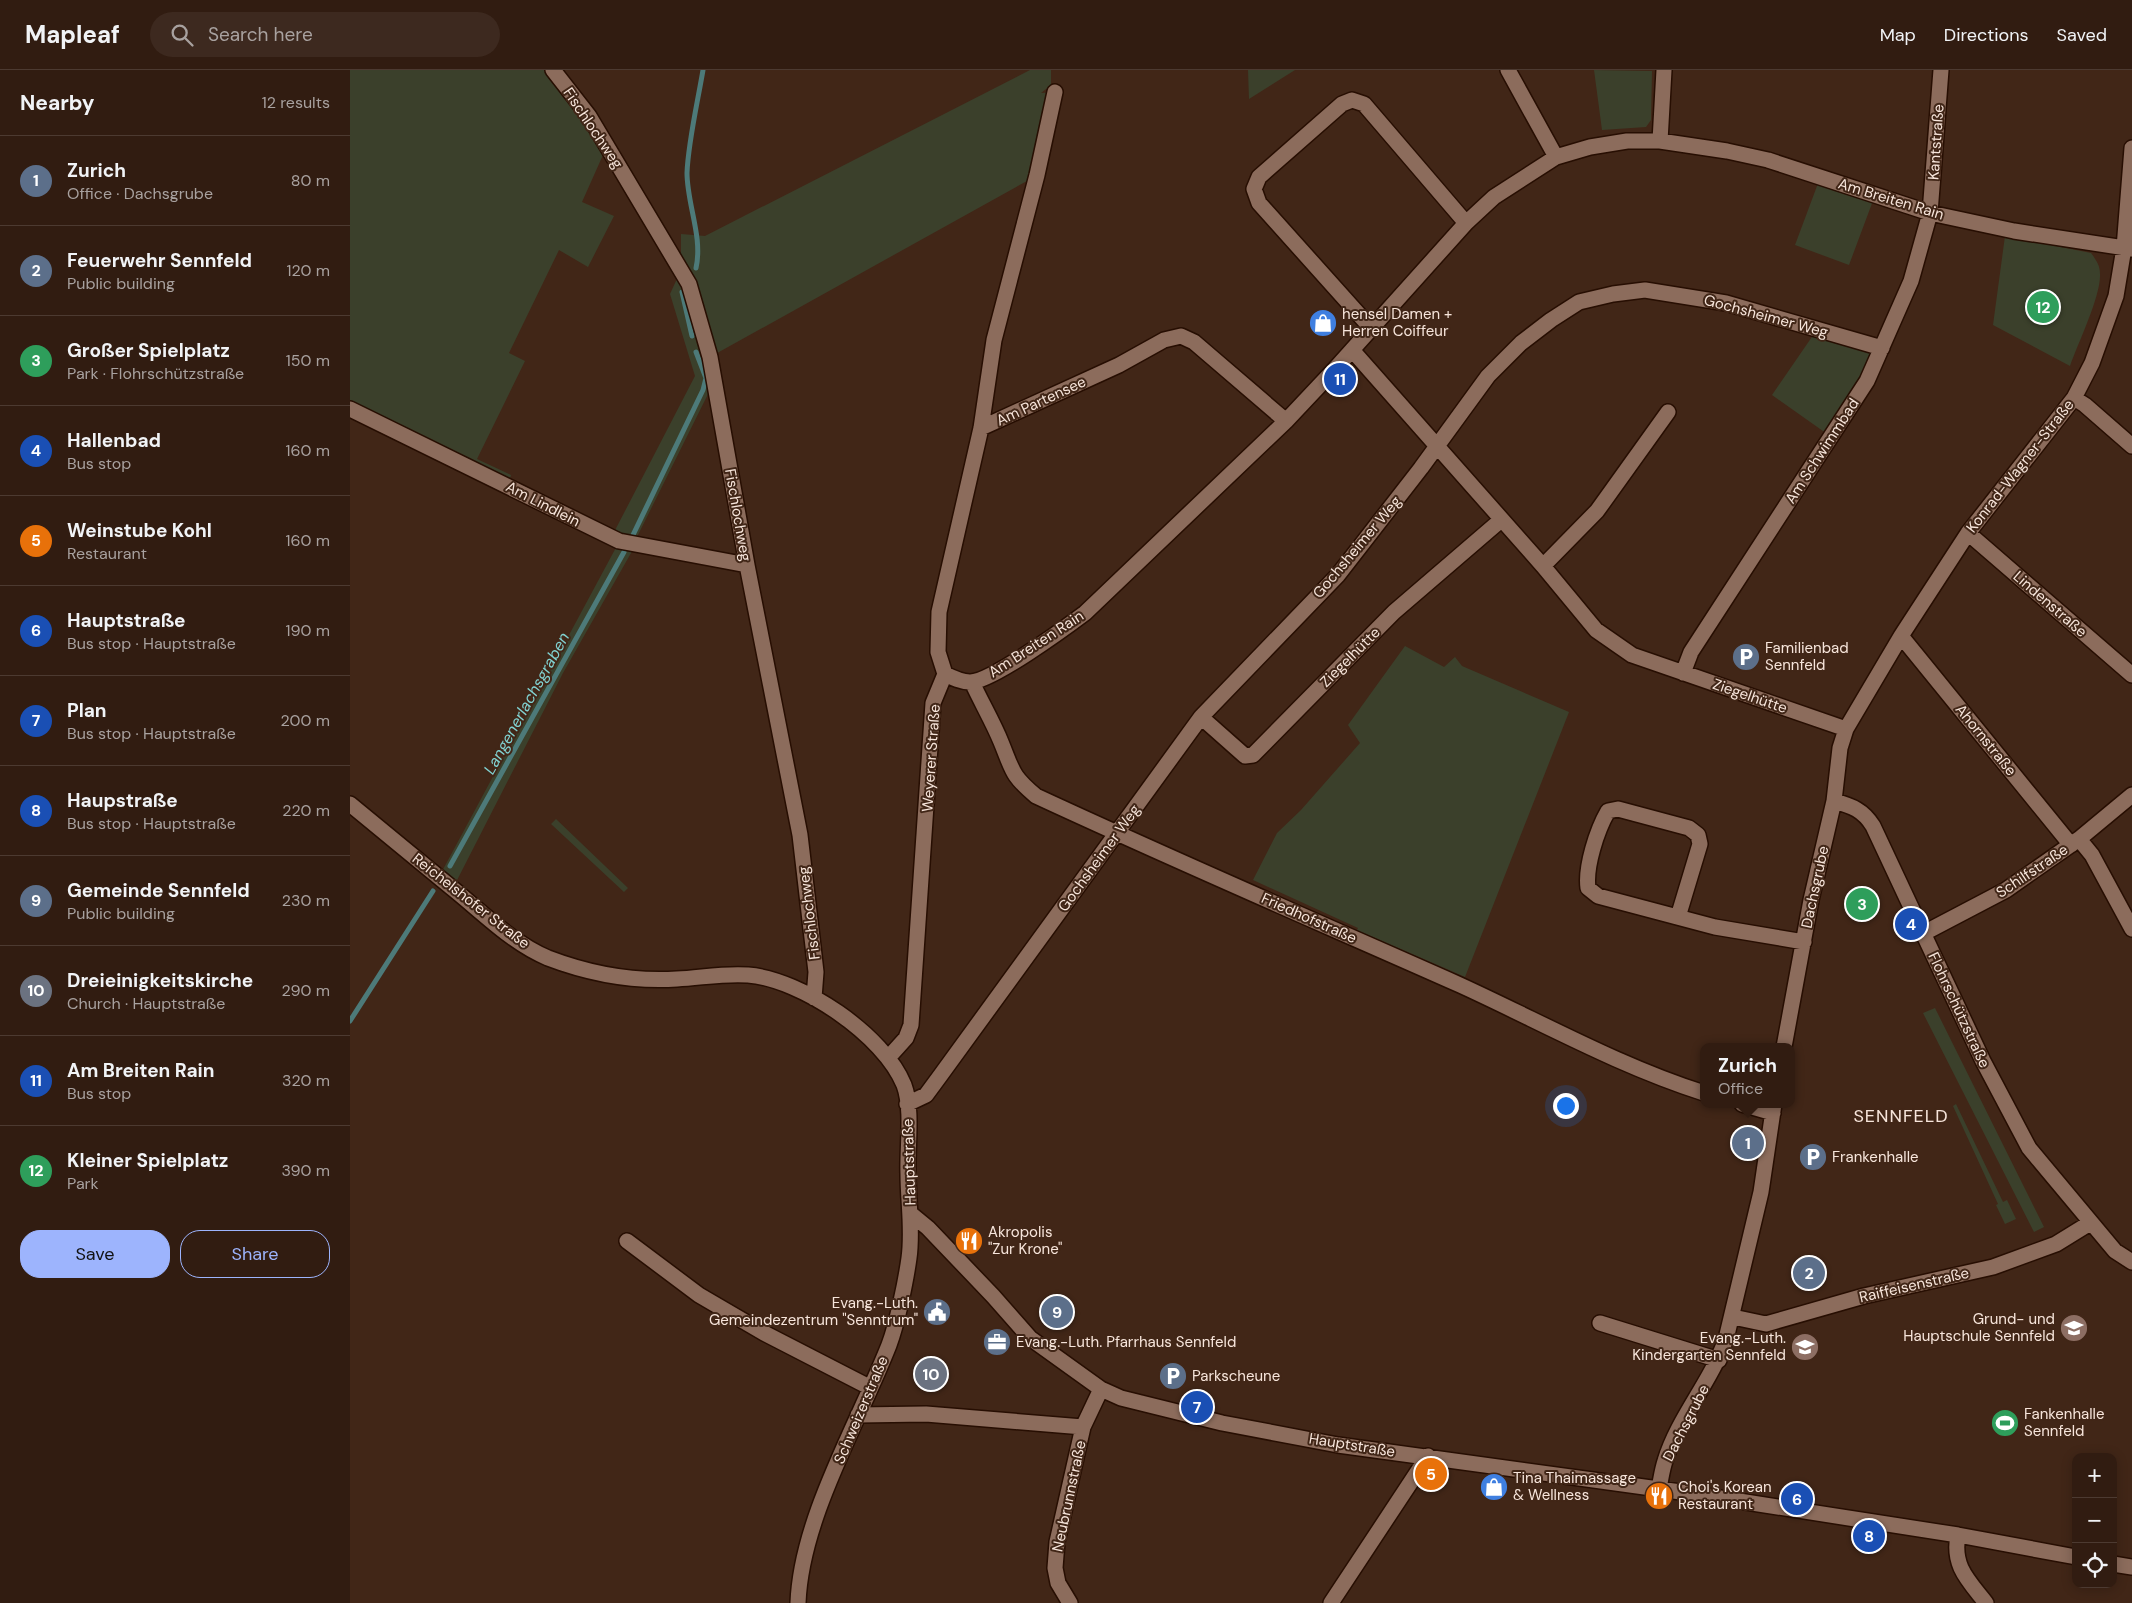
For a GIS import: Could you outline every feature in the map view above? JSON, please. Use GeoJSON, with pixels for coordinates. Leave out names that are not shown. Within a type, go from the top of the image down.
{"type":"FeatureCollection","features":[{"type":"Feature","properties":{"kind":"street","name":"Fischlochweg"},"geometry":{"type":"LineString","coordinates":[[553,70],[589,116],[689,284],[710,357],[747,565],[800,835],[816,972],[814,998]]}},
{"type":"Feature","properties":{"kind":"street"},"geometry":{"type":"LineString","coordinates":[[1508,70],[1556,157]]}},
{"type":"Feature","properties":{"kind":"street"},"geometry":{"type":"LineString","coordinates":[[1660,141],[1664,70]]}},
{"type":"Feature","properties":{"kind":"street","name":"Kantstraße"},"geometry":{"type":"LineString","coordinates":[[1930,213],[1940,70]]}},
{"type":"Feature","properties":{"kind":"street","name":"Am Partensee"},"geometry":{"type":"LineString","coordinates":[[981,428],[994,340],[1037,175],[1055,92]]}},
{"type":"Feature","properties":{"kind":"street"},"geometry":{"type":"LineString","coordinates":[[1371,328],[1259,203],[1254,189],[1259,176],[1342,104],[1352,100],[1364,104],[1466,223]]}},
{"type":"Feature","properties":{"kind":"street","name":"Am Breiten Rain"},"geometry":{"type":"LineString","coordinates":[[945,674],[957,680],[972,682],[985,678],[1035,648],[1085,613],[1286,421],[1466,223],[1494,197],[1556,157],[1590,146],[1627,142],[1660,141],[1727,150],[1768,160],[1930,213],[2014,231],[2128,248]]}},
{"type":"Feature","properties":{"kind":"street","name":"Konrad-Wagner-Straße"},"geometry":{"type":"LineString","coordinates":[[1846,729],[1901,636],[1968,533],[2074,398],[2092,363],[2116,296],[2128,248],[2132,148]]}},
{"type":"Feature","properties":{"kind":"street","name":"Am Schwimmbad"},"geometry":{"type":"LineString","coordinates":[[1683,673],[1691,652],[1867,381],[1911,281],[1930,213]]}},
{"type":"Feature","properties":{"kind":"street","name":"Gochsheimer Weg"},"geometry":{"type":"LineString","coordinates":[[940,1076],[1201,717],[1338,574],[1438,446],[1488,376],[1521,343],[1579,302],[1613,294],[1645,290],[1726,303],[1882,348]]}},
{"type":"Feature","properties":{"kind":"street","name":"Am Partensee"},"geometry":{"type":"LineString","coordinates":[[981,428],[1118,365],[1164,340],[1181,336],[1194,342],[1286,421]]}},
{"type":"Feature","properties":{"kind":"street","name":"Ziegelhütte"},"geometry":{"type":"LineString","coordinates":[[1352,350],[1543,566],[1596,630],[1632,655],[1846,729]]}},
{"type":"Feature","properties":{"kind":"street"},"geometry":{"type":"LineString","coordinates":[[2074,398],[2086,405],[2132,446]]}},
{"type":"Feature","properties":{"kind":"street","name":"Am Lindlein"},"geometry":{"type":"LineString","coordinates":[[350,409],[619,542],[747,565]]}},
{"type":"Feature","properties":{"kind":"street"},"geometry":{"type":"LineString","coordinates":[[1543,566],[1597,511],[1668,412]]}},
{"type":"Feature","properties":{"kind":"street"},"geometry":{"type":"LineString","coordinates":[[945,674],[938,652],[939,612],[981,428]]}},
{"type":"Feature","properties":{"kind":"street","name":"Ziegelhütte"},"geometry":{"type":"LineString","coordinates":[[1201,717],[1245,756],[1253,755],[1394,612],[1501,520]]}},
{"type":"Feature","properties":{"kind":"street","name":"Lindenstraße"},"geometry":{"type":"LineString","coordinates":[[1968,533],[2132,675]]}},
{"type":"Feature","properties":{"kind":"street","name":"Ahornstraße"},"geometry":{"type":"LineString","coordinates":[[1901,636],[2075,842],[2092,855],[2132,929]]}},
{"type":"Feature","properties":{"kind":"street","name":"Weyerer Straße"},"geometry":{"type":"LineString","coordinates":[[888,1058],[906,1038],[911,1025],[933,703],[945,674]]}},
{"type":"Feature","properties":{"kind":"street","name":"Friedhofstraße"},"geometry":{"type":"LineString","coordinates":[[972,682],[1001,742],[1009,767],[1020,782],[1036,796],[1117,834],[1471,991],[1612,1058],[1658,1078],[1700,1092]]}},
{"type":"Feature","properties":{"kind":"street","name":"Dachsgrube"},"geometry":{"type":"LineString","coordinates":[[1785,1043],[1834,801],[1840,748],[1846,729]]}},
{"type":"Feature","properties":{"kind":"street","name":"Schilfstraße"},"geometry":{"type":"LineString","coordinates":[[1924,933],[2006,890],[2075,842],[2132,795]]}},
{"type":"Feature","properties":{"kind":"street","name":"Flohrschützstraße"},"geometry":{"type":"LineString","coordinates":[[1834,801],[1854,806],[1869,819],[1983,1061],[2029,1148],[2115,1251],[2130,1259]]}},
{"type":"Feature","properties":{"kind":"street","name":"Reichelshofer Straße"},"geometry":{"type":"LineString","coordinates":[[350,804],[495,924],[544,956],[596,974],[623,979],[675,979],[750,975],[778,981],[814,998],[856,1026],[888,1058],[904,1086],[907,1104]]}},
{"type":"Feature","properties":{"kind":"street"},"geometry":{"type":"LineString","coordinates":[[1678,917],[1700,844],[1698,835],[1689,828],[1618,809],[1608,811],[1602,822],[1586,877],[1588,888],[1598,896],[1715,927],[1804,942]]}},
{"type":"Feature","properties":{"kind":"street","name":"Hauptstraße"},"geometry":{"type":"LineString","coordinates":[[940,1076],[926,1095],[907,1104],[908,1177],[911,1214],[947,1248],[1030,1338],[1101,1389],[1121,1398],[1222,1423],[1338,1445],[1659,1488],[1958,1535],[2072,1556]]}},
{"type":"Feature","properties":{"kind":"street","name":"Dachsgrube"},"geometry":{"type":"LineString","coordinates":[[1659,1488],[1665,1461],[1672,1444],[1719,1360],[1733,1317],[1762,1192],[1774,1109]]}},
{"type":"Feature","properties":{"kind":"street","name":"Schweizerstraße"},"geometry":{"type":"LineString","coordinates":[[798,1603],[798,1585],[814,1522],[869,1387],[890,1343],[909,1258],[911,1214]]}},
{"type":"Feature","properties":{"kind":"street","name":"Raiffeisenstraße"},"geometry":{"type":"LineString","coordinates":[[1733,1317],[1766,1324],[1864,1296],[1993,1267],[2056,1244],[2090,1223]]}},
{"type":"Feature","properties":{"kind":"street"},"geometry":{"type":"LineString","coordinates":[[627,1241],[699,1295],[764,1333],[869,1387]]}},
{"type":"Feature","properties":{"kind":"street"},"geometry":{"type":"LineString","coordinates":[[1600,1322],[1719,1360]]}},
{"type":"Feature","properties":{"kind":"street","name":"Neubrunnstraße"},"geometry":{"type":"LineString","coordinates":[[1070,1603],[1058,1583],[1055,1568],[1057,1542],[1083,1427],[1101,1389]]}},
{"type":"Feature","properties":{"kind":"street"},"geometry":{"type":"LineString","coordinates":[[858,1415],[926,1414],[1083,1427]]}},
{"type":"Feature","properties":{"kind":"street"},"geometry":{"type":"LineString","coordinates":[[1331,1603],[1428,1456]]}},
{"type":"Feature","properties":{"kind":"street"},"geometry":{"type":"LineString","coordinates":[[1958,1535],[1955,1549],[1960,1570],[1986,1603]]}},
{"type":"Feature","properties":{"kind":"street"},"geometry":{"type":"LineString","coordinates":[[2117,1565],[2132,1567]]}},
{"type":"Feature","properties":{"kind":"green space"},"geometry":{"type":"Polygon","coordinates":[[[350,70],[552,70],[607,146],[582,202],[614,216],[588,267],[559,250],[509,353],[525,361],[477,459],[511,475],[508,486],[350,413],[350,70]]]}},
{"type":"Feature","properties":{"kind":"green space"},"geometry":{"type":"Polygon","coordinates":[[[1030,70],[1051,70],[1051,85],[1041,93],[1055,92],[1036,176],[710,357],[714,382],[633,545],[635,546],[563,673],[453,888],[439,877],[619,542],[611,538],[695,376],[670,294],[681,270],[681,234],[705,236],[1030,70]]]}},
{"type":"Feature","properties":{"kind":"green space"},"geometry":{"type":"Polygon","coordinates":[[[1248,70],[1295,70],[1249,99],[1248,70]]]}},
{"type":"Feature","properties":{"kind":"green space"},"geometry":{"type":"Polygon","coordinates":[[[1594,70],[1652,71],[1651,120],[1646,127],[1602,130],[1594,70]]]}},
{"type":"Feature","properties":{"kind":"green space"},"geometry":{"type":"Polygon","coordinates":[[[1820,178],[1874,198],[1849,265],[1795,245],[1820,178]]]}},
{"type":"Feature","properties":{"kind":"green space"},"geometry":{"type":"Polygon","coordinates":[[[2005,236],[2091,253],[2097,263],[2100,274],[2097,294],[2070,366],[1993,325],[2005,236]]]}},
{"type":"Feature","properties":{"kind":"green space"},"geometry":{"type":"Polygon","coordinates":[[[1816,331],[1879,349],[1830,436],[1772,395],[1816,331]]]}},
{"type":"Feature","properties":{"kind":"green space"},"geometry":{"type":"Polygon","coordinates":[[[1405,646],[1444,667],[1455,657],[1462,666],[1569,712],[1465,977],[1357,930],[1358,928],[1253,880],[1277,833],[1301,810],[1360,743],[1348,725],[1405,646]]]}},
{"type":"Feature","properties":{"kind":"green space"},"geometry":{"type":"Polygon","coordinates":[[[556,819],[628,888],[624,892],[551,824],[556,819]]]}},
{"type":"Feature","properties":{"kind":"green space"},"geometry":{"type":"Polygon","coordinates":[[[1935,1008],[2044,1227],[2034,1232],[1923,1013],[1935,1008]]]}},
{"type":"Feature","properties":{"kind":"green space"},"geometry":{"type":"Polygon","coordinates":[[[1956,1104],[2003,1202],[2007,1200],[2016,1219],[2005,1224],[1996,1205],[1998,1204],[1953,1106],[1956,1104]]]}},
{"type":"Feature","properties":{"kind":"waterway","name":"Langenerlachsgraben"},"geometry":{"type":"LineString","coordinates":[[696,268],[698,244],[689,197],[687,173],[691,135],[703,70]]}},
{"type":"Feature","properties":{"kind":"waterway","name":"Langenerlachsgraben"},"geometry":{"type":"LineString","coordinates":[[682,292],[692,336]]}},
{"type":"Feature","properties":{"kind":"waterway","name":"Langenerlachsgraben"},"geometry":{"type":"LineString","coordinates":[[632,537],[703,390],[706,378],[696,352]]}},
{"type":"Feature","properties":{"kind":"waterway","name":"Langenerlachsgraben"},"geometry":{"type":"LineString","coordinates":[[450,866],[624,552]]}},
{"type":"Feature","properties":{"kind":"waterway","name":"Langenerlachsgraben"},"geometry":{"type":"LineString","coordinates":[[350,1021],[433,891]]}},
{"type":"Feature","properties":{"kind":"place","name":"Kleiner Spielplatz"},"geometry":{"type":"Point","coordinates":[2043,307]}},
{"type":"Feature","properties":{"kind":"place","name":"hensel Damen + Herren Coiffeur"},"geometry":{"type":"Point","coordinates":[1323,323]}},
{"type":"Feature","properties":{"kind":"place","name":"Am Breiten Rain"},"geometry":{"type":"Point","coordinates":[1340,379]}},
{"type":"Feature","properties":{"kind":"place","name":"Familienbad Sennfeld"},"geometry":{"type":"Point","coordinates":[1746,657]}},
{"type":"Feature","properties":{"kind":"place","name":"Großer Spielplatz"},"geometry":{"type":"Point","coordinates":[1862,904]}},
{"type":"Feature","properties":{"kind":"place","name":"Hallenbad"},"geometry":{"type":"Point","coordinates":[1911,924]}},
{"type":"Feature","properties":{"kind":"place","name":"Zurich"},"geometry":{"type":"Point","coordinates":[1748,1143]}},
{"type":"Feature","properties":{"kind":"place","name":"Frankenhalle"},"geometry":{"type":"Point","coordinates":[1813,1157]}},
{"type":"Feature","properties":{"kind":"place","name":"Akropolis \"Zur Krone\""},"geometry":{"type":"Point","coordinates":[969,1241]}},
{"type":"Feature","properties":{"kind":"place","name":"Feuerwehr Sennfeld"},"geometry":{"type":"Point","coordinates":[1809,1273]}},
{"type":"Feature","properties":{"kind":"place","name":"Evang.-Luth. Gemeindezentrum \"Senntrum\""},"geometry":{"type":"Point","coordinates":[937,1312]}},
{"type":"Feature","properties":{"kind":"place","name":"Gemeinde Sennfeld"},"geometry":{"type":"Point","coordinates":[1057,1312]}},
{"type":"Feature","properties":{"kind":"place","name":"Grund- und Hauptschule Sennfeld"},"geometry":{"type":"Point","coordinates":[2074,1328]}},
{"type":"Feature","properties":{"kind":"place","name":"Evang.-Luth. Pfarrhaus Sennfeld"},"geometry":{"type":"Point","coordinates":[997,1342]}},
{"type":"Feature","properties":{"kind":"place","name":"Evang.-Luth. Kindergarten Sennfeld"},"geometry":{"type":"Point","coordinates":[1805,1347]}},
{"type":"Feature","properties":{"kind":"place","name":"Dreieinigkeitskirche"},"geometry":{"type":"Point","coordinates":[931,1374]}},
{"type":"Feature","properties":{"kind":"place","name":"Parkscheune"},"geometry":{"type":"Point","coordinates":[1173,1376]}},
{"type":"Feature","properties":{"kind":"place","name":"Plan"},"geometry":{"type":"Point","coordinates":[1197,1407]}},
{"type":"Feature","properties":{"kind":"place","name":"Fankenhalle Sennfeld"},"geometry":{"type":"Point","coordinates":[2005,1423]}},
{"type":"Feature","properties":{"kind":"place","name":"Weinstube Kohl"},"geometry":{"type":"Point","coordinates":[1431,1474]}},
{"type":"Feature","properties":{"kind":"place","name":"Tina Thaimassage & Wellness"},"geometry":{"type":"Point","coordinates":[1494,1487]}},
{"type":"Feature","properties":{"kind":"place","name":"Choi's Korean Restaurant"},"geometry":{"type":"Point","coordinates":[1659,1496]}},
{"type":"Feature","properties":{"kind":"place","name":"Hauptstraße"},"geometry":{"type":"Point","coordinates":[1797,1499]}},
{"type":"Feature","properties":{"kind":"place","name":"Haupstraße"},"geometry":{"type":"Point","coordinates":[1869,1536]}},
{"type":"Feature","properties":{"kind":"district","name":"SENNFELD"},"geometry":{"type":"Point","coordinates":[1901,1116]}}]}
